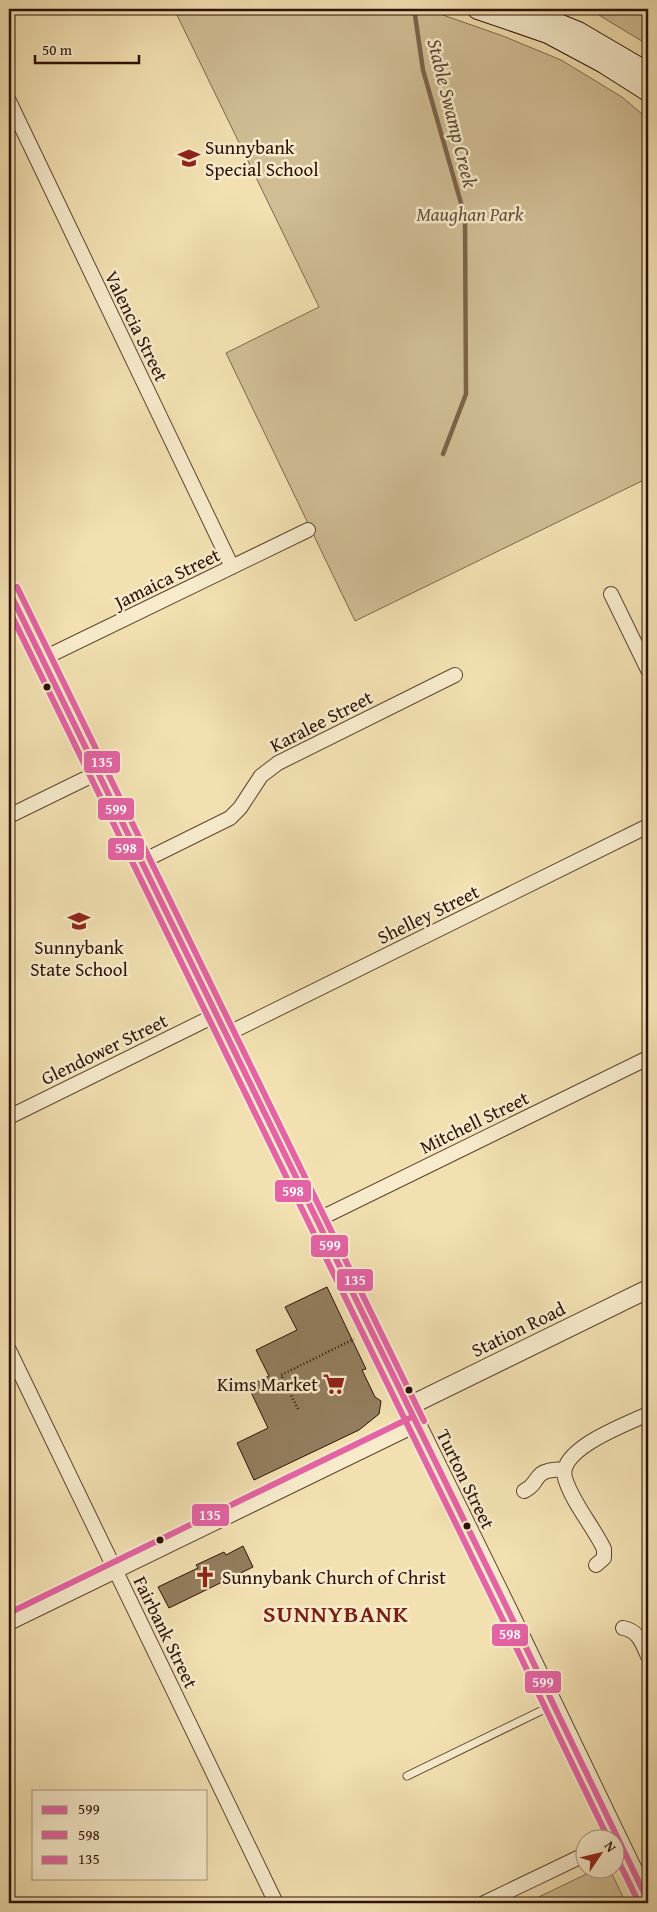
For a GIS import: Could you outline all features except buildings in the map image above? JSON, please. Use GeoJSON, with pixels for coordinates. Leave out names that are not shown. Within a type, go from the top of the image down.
{"type":"FeatureCollection","features":[{"type":"Feature","properties":{"kind":"main road"},"geometry":{"type":"LineString","coordinates":[[478,9],[548,33],[604,63],[648,91]]}},
{"type":"Feature","properties":{"kind":"main road"},"geometry":{"type":"LineString","coordinates":[[522,9],[578,32],[648,73]]}},
{"type":"Feature","properties":{"kind":"street","name":"Valencia Street"},"geometry":{"type":"LineString","coordinates":[[9,101],[232,567]]}},
{"type":"Feature","properties":{"kind":"street","name":"Jamaica Street"},"geometry":{"type":"LineString","coordinates":[[42,659],[308,530]]}},
{"type":"Feature","properties":{"kind":"street","name":"Turton Street"},"geometry":{"type":"LineString","coordinates":[[9,591],[553,1705],[612,1830]]}},
{"type":"Feature","properties":{"kind":"street"},"geometry":{"type":"LineString","coordinates":[[611,594],[648,670]]}},
{"type":"Feature","properties":{"kind":"street","name":"Karalee Street"},"geometry":{"type":"LineString","coordinates":[[141,862],[230,818],[240,808],[261,776],[278,762],[455,675]]}},
{"type":"Feature","properties":{"kind":"street"},"geometry":{"type":"LineString","coordinates":[[9,816],[97,773]]}},
{"type":"Feature","properties":{"kind":"street","name":"Shelley Street"},"geometry":{"type":"LineString","coordinates":[[225,1035],[648,826]]}},
{"type":"Feature","properties":{"kind":"street","name":"Glendower Street"},"geometry":{"type":"LineString","coordinates":[[9,1117],[216,1015]]}},
{"type":"Feature","properties":{"kind":"street","name":"Mitchell Street"},"geometry":{"type":"LineString","coordinates":[[317,1220],[648,1058]]}},
{"type":"Feature","properties":{"kind":"street","name":"Station Road"},"geometry":{"type":"LineString","coordinates":[[407,1407],[648,1289]]}},
{"type":"Feature","properties":{"kind":"street","name":"Fairbank Street"},"geometry":{"type":"LineString","coordinates":[[9,1350],[276,1903]]}},
{"type":"Feature","properties":{"kind":"street"},"geometry":{"type":"LineString","coordinates":[[596,1565],[604,1558],[604,1549],[570,1491],[564,1476],[565,1464],[574,1452],[590,1442],[648,1414]]}},
{"type":"Feature","properties":{"kind":"street"},"geometry":{"type":"LineString","coordinates":[[9,1623],[416,1425]]}},
{"type":"Feature","properties":{"kind":"street"},"geometry":{"type":"LineString","coordinates":[[524,1491],[533,1487],[541,1474],[552,1470],[564,1469]]}},
{"type":"Feature","properties":{"kind":"street"},"geometry":{"type":"LineString","coordinates":[[623,1628],[631,1630],[639,1637],[648,1656]]}},
{"type":"Feature","properties":{"kind":"street","name":"Turton Street"},"geometry":{"type":"LineString","coordinates":[[624,1854],[648,1901]]}},
{"type":"Feature","properties":{"kind":"street"},"geometry":{"type":"LineString","coordinates":[[484,1903],[574,1860]]}},
{"type":"Feature","properties":{"kind":"lane"},"geometry":{"type":"LineString","coordinates":[[407,1776],[553,1705]]}},
{"type":"Feature","properties":{"kind":"path"},"geometry":{"type":"LineString","coordinates":[[298,1409],[280,1375],[354,1339]]}},
{"type":"Feature","properties":{"kind":"green space","name":"Maughan Park"},"geometry":{"type":"Polygon","coordinates":[[[174,9],[426,9],[503,36],[561,60],[622,97],[648,119],[648,309],[645,326],[648,334],[648,478],[355,621],[226,353],[319,307],[174,9]]]}},
{"type":"Feature","properties":{"kind":"green space"},"geometry":{"type":"Polygon","coordinates":[[[589,9],[648,9],[648,46],[645,43],[589,9]]]}},
{"type":"Feature","properties":{"kind":"green space"},"geometry":{"type":"Polygon","coordinates":[[[574,1880],[615,1880],[626,1903],[526,1903],[574,1880]]]}},
{"type":"Feature","properties":{"kind":"waterway","name":"Stable Swamp Creek"},"geometry":{"type":"LineString","coordinates":[[415,15],[423,70],[465,217],[466,394],[443,454]]}},
{"type":"Feature","properties":{"kind":"transit line","name":"135"},"geometry":{"type":"LineString","coordinates":[[17,587],[424,1421]]}},
{"type":"Feature","properties":{"kind":"transit line","name":"599"},"geometry":{"type":"LineString","coordinates":[[9,591],[508,1610],[648,1901]]}},
{"type":"Feature","properties":{"kind":"transit line","name":"598"},"geometry":{"type":"LineString","coordinates":[[9,610],[604,1830]]}},
{"type":"Feature","properties":{"kind":"transit line","name":"135"},"geometry":{"type":"LineString","coordinates":[[9,1613],[412,1417]]}},
{"type":"Feature","properties":{"kind":"transit line","name":"598"},"geometry":{"type":"LineString","coordinates":[[624,1872],[639,1903]]}},
{"type":"Feature","properties":{"kind":"place","name":"Sunnybank Special School"},"geometry":{"type":"Point","coordinates":[189,158]}},
{"type":"Feature","properties":{"kind":"place","name":"Sunnybank State School"},"geometry":{"type":"Point","coordinates":[79,921]}},
{"type":"Feature","properties":{"kind":"place","name":"Kims Market"},"geometry":{"type":"Point","coordinates":[334,1384]}},
{"type":"Feature","properties":{"kind":"place","name":"Sunnybank Church of Christ"},"geometry":{"type":"Point","coordinates":[205,1577]}},
{"type":"Feature","properties":{"kind":"district","name":"SUNNYBANK"},"geometry":{"type":"Point","coordinates":[336,1613]}}]}
